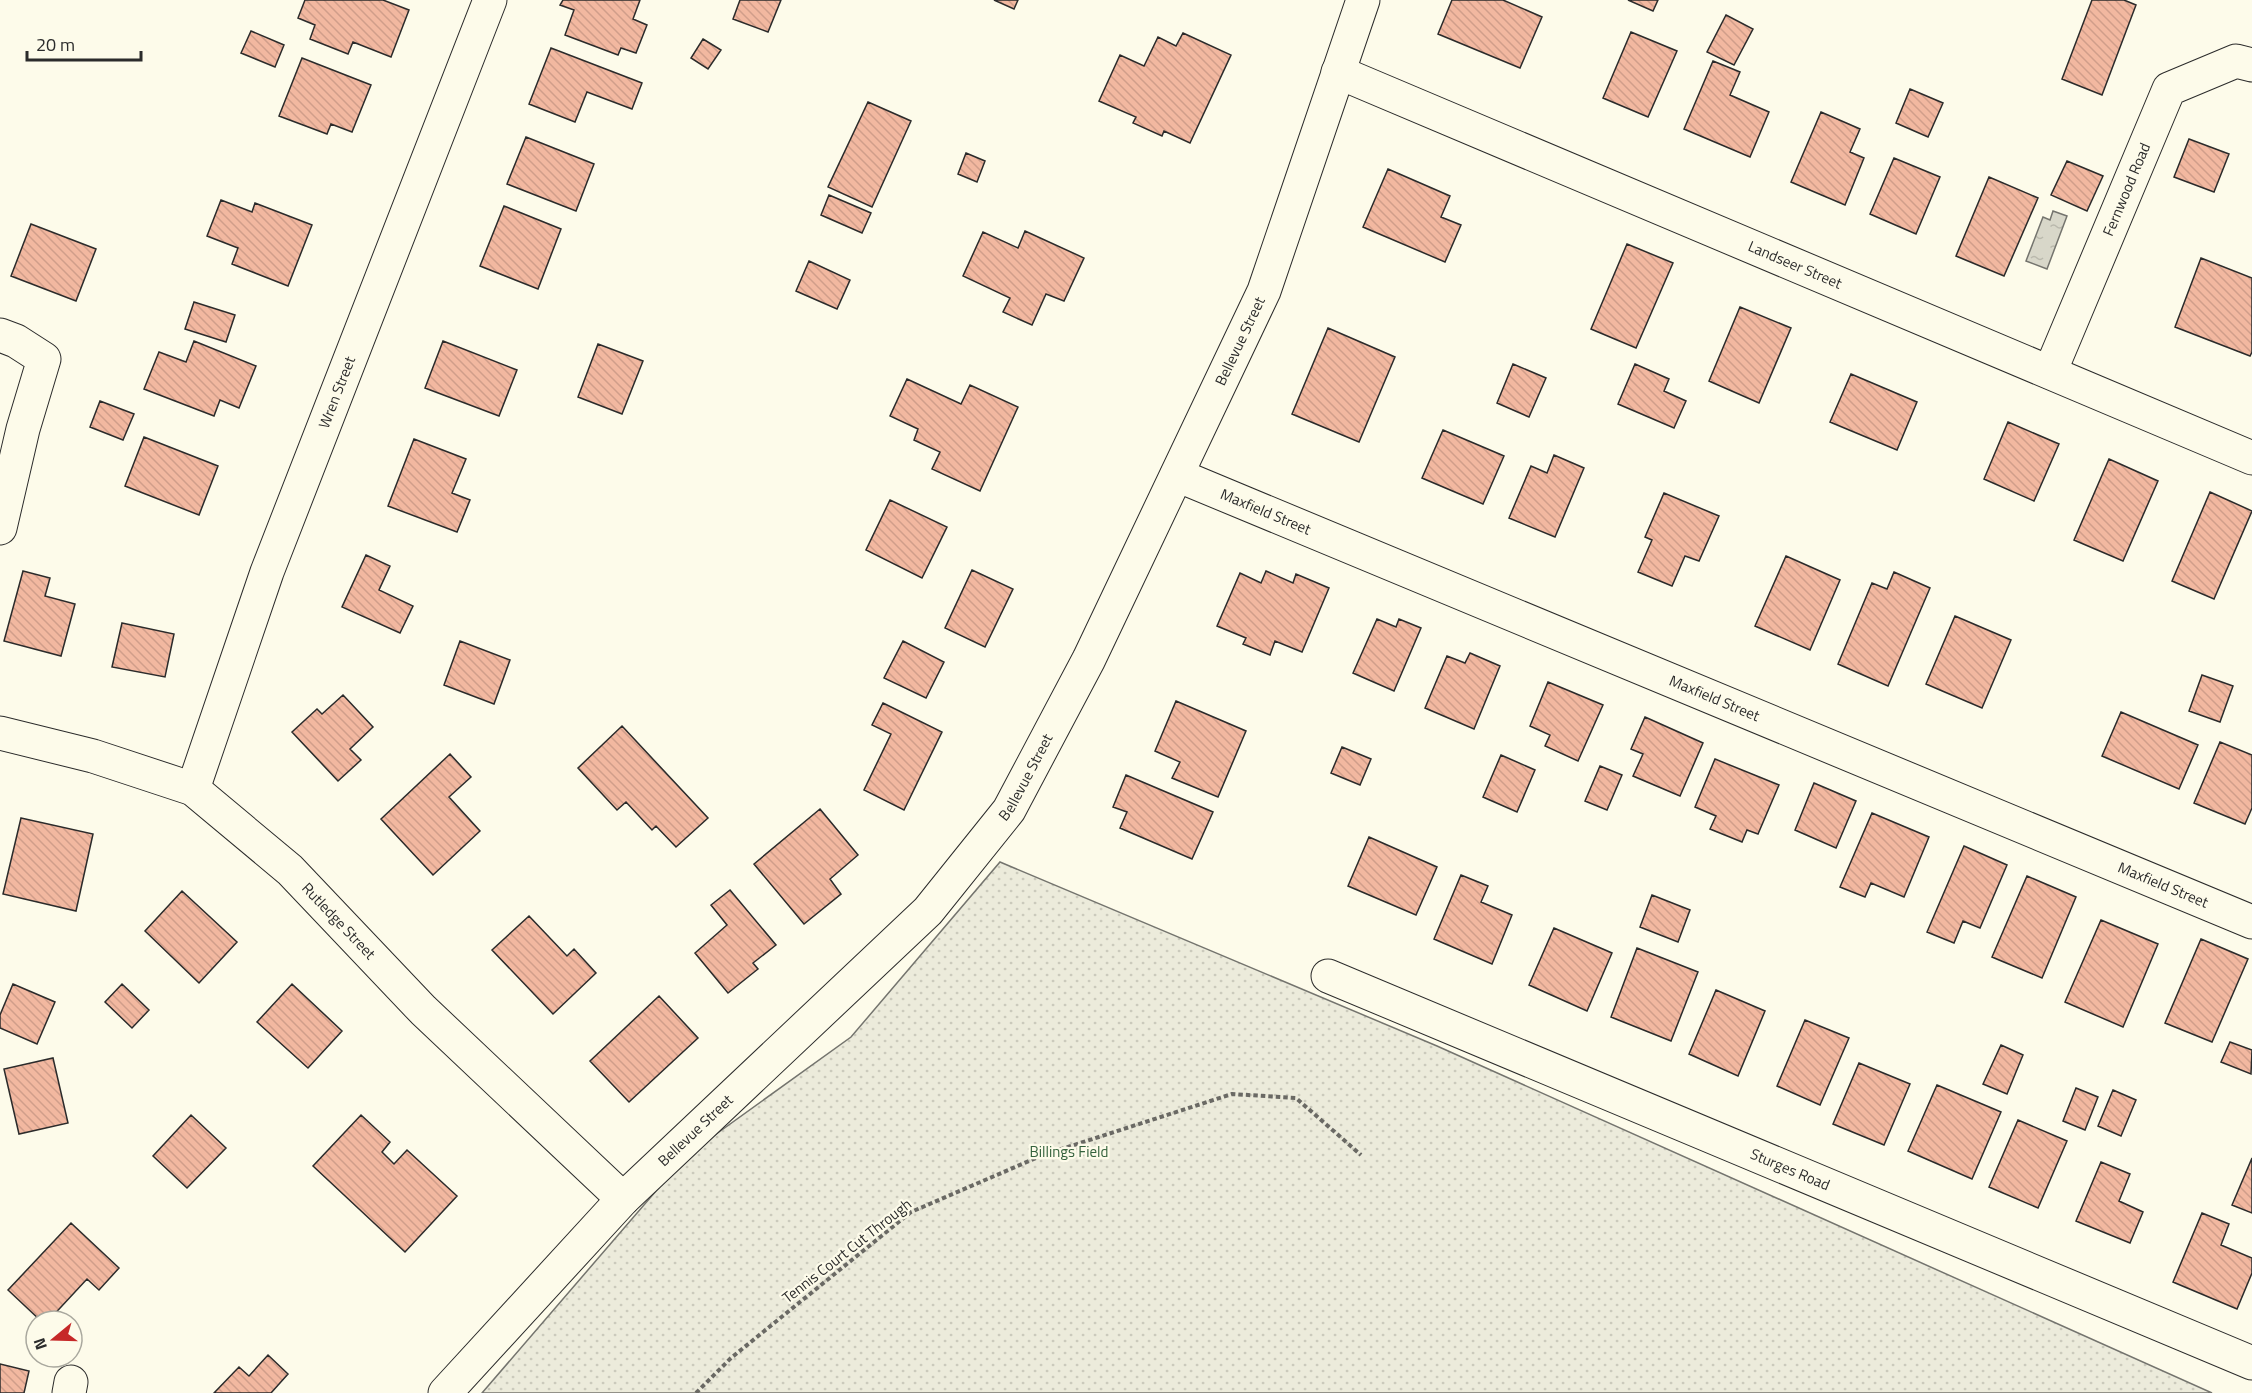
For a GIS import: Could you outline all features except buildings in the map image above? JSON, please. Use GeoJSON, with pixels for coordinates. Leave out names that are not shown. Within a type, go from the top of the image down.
{"type":"FeatureCollection","features":[{"type":"Feature","properties":{"kind":"street","name":"Wren Street"},"geometry":{"type":"LineString","coordinates":[[193,789],[267,572],[490,0]]}},
{"type":"Feature","properties":{"kind":"street","name":"Bellevue Street"},"geometry":{"type":"LineString","coordinates":[[446,1393],[623,1199],[928,911],[1009,810],[1089,659],[1264,291],[1363,0]]}},
{"type":"Feature","properties":{"kind":"street","name":"Fernwood Road"},"geometry":{"type":"LineString","coordinates":[[2050,372],[2169,89],[2236,61],[2252,65]]}},
{"type":"Feature","properties":{"kind":"street","name":"Landseer Street"},"geometry":{"type":"LineString","coordinates":[[1338,72],[2252,458]]}},
{"type":"Feature","properties":{"kind":"street"},"geometry":{"type":"LineString","coordinates":[[0,335],[16,341],[44,359],[0,528]]}},
{"type":"Feature","properties":{"kind":"street","name":"Maxfield Street"},"geometry":{"type":"LineString","coordinates":[[1177,475],[2252,922]]}},
{"type":"Feature","properties":{"kind":"street","name":"Rutledge Street"},"geometry":{"type":"LineString","coordinates":[[0,733],[93,756],[193,789],[290,870],[423,1010],[623,1199]]}},
{"type":"Feature","properties":{"kind":"street","name":"Sturges Road"},"geometry":{"type":"LineString","coordinates":[[1329,976],[2252,1363]]}},
{"type":"Feature","properties":{"kind":"path","name":"Tennis Court Cut Through"},"geometry":{"type":"LineString","coordinates":[[696,1393],[731,1358],[911,1212],[1043,1155],[1232,1094],[1296,1098],[1361,1155]]}},
{"type":"Feature","properties":{"kind":"green space","name":"Billings Field"},"geometry":{"type":"Polygon","coordinates":[[[1000,862],[1437,1046],[2212,1393],[482,1393],[687,1155],[851,1037],[1000,862]]]}},
{"type":"Feature","properties":{"kind":"water"},"geometry":{"type":"Polygon","coordinates":[[[2053,211],[2067,216],[2047,269],[2026,261],[2043,217],[2050,220],[2053,211]]]}}]}
